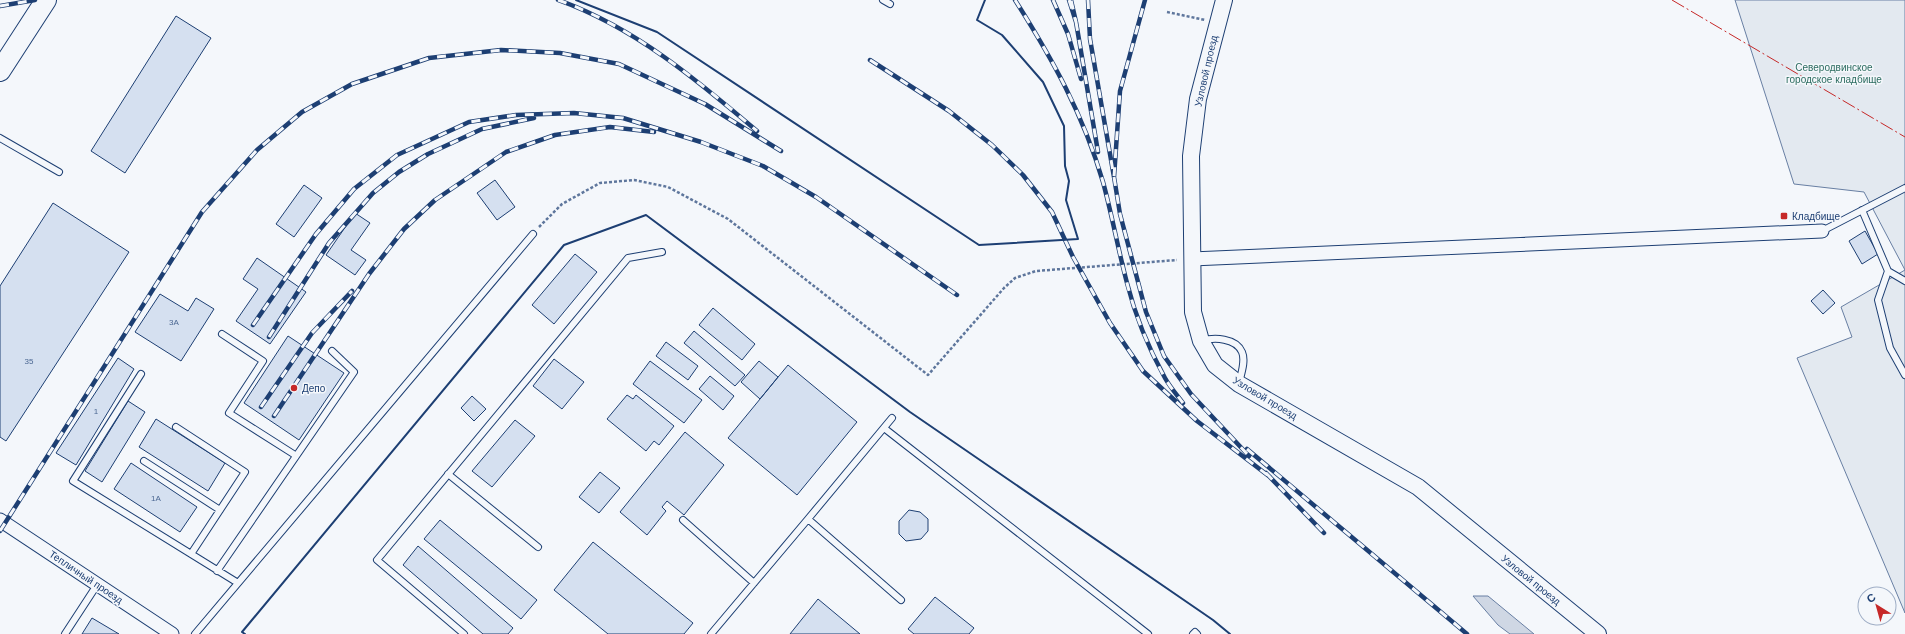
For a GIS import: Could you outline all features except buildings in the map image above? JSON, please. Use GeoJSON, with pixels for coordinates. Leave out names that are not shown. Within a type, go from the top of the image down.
{"type":"FeatureCollection","features":[{"type":"Feature","properties":{"kind":"main road"},"geometry":{"type":"LineString","coordinates":[[0,71],[46,0]]}},
{"type":"Feature","properties":{"kind":"street","name":"Узловой проезд"},"geometry":{"type":"LineString","coordinates":[[1224,0],[1198,99],[1191,156],[1193,312],[1200,341],[1215,365],[1239,384],[1418,487],[1598,634]]}},
{"type":"Feature","properties":{"kind":"street"},"geometry":{"type":"LineString","coordinates":[[1192,259],[1822,231]]}},
{"type":"Feature","properties":{"kind":"street","name":"Тепличный проезд"},"geometry":{"type":"LineString","coordinates":[[0,520],[172,634]]}},
{"type":"Feature","properties":{"kind":"lane"},"geometry":{"type":"LineString","coordinates":[[883,0],[890,4]]}},
{"type":"Feature","properties":{"kind":"lane"},"geometry":{"type":"LineString","coordinates":[[0,138],[59,172]]}},
{"type":"Feature","properties":{"kind":"lane"},"geometry":{"type":"LineString","coordinates":[[1822,231],[1905,188]]}},
{"type":"Feature","properties":{"kind":"lane"},"geometry":{"type":"LineString","coordinates":[[1862,210],[1888,271],[1905,281]]}},
{"type":"Feature","properties":{"kind":"lane"},"geometry":{"type":"LineString","coordinates":[[195,634],[533,234]]}},
{"type":"Feature","properties":{"kind":"lane"},"geometry":{"type":"LineString","coordinates":[[464,634],[377,560],[628,258],[662,252]]}},
{"type":"Feature","properties":{"kind":"lane"},"geometry":{"type":"LineString","coordinates":[[1888,271],[1878,300],[1890,348],[1905,375]]}},
{"type":"Feature","properties":{"kind":"lane"},"geometry":{"type":"LineString","coordinates":[[222,334],[263,361],[229,413],[295,455]]}},
{"type":"Feature","properties":{"kind":"lane"},"geometry":{"type":"LineString","coordinates":[[1200,341],[1212,338],[1225,340],[1237,346],[1243,352],[1243,367],[1239,384]]}},
{"type":"Feature","properties":{"kind":"lane"},"geometry":{"type":"LineString","coordinates":[[217,570],[295,455],[354,372],[332,351]]}},
{"type":"Feature","properties":{"kind":"lane"},"geometry":{"type":"LineString","coordinates":[[141,374],[73,481],[238,583]]}},
{"type":"Feature","properties":{"kind":"lane"},"geometry":{"type":"LineString","coordinates":[[711,634],[892,418]]}},
{"type":"Feature","properties":{"kind":"lane"},"geometry":{"type":"LineString","coordinates":[[176,427],[245,472],[190,554]]}},
{"type":"Feature","properties":{"kind":"lane"},"geometry":{"type":"LineString","coordinates":[[884,428],[1148,634]]}},
{"type":"Feature","properties":{"kind":"lane"},"geometry":{"type":"LineString","coordinates":[[144,461],[220,510]]}},
{"type":"Feature","properties":{"kind":"lane"},"geometry":{"type":"LineString","coordinates":[[448,474],[538,547]]}},
{"type":"Feature","properties":{"kind":"lane"},"geometry":{"type":"LineString","coordinates":[[808,519],[901,600]]}},
{"type":"Feature","properties":{"kind":"lane"},"geometry":{"type":"LineString","coordinates":[[683,520],[754,583]]}},
{"type":"Feature","properties":{"kind":"lane"},"geometry":{"type":"LineString","coordinates":[[66,634],[97,585]]}},
{"type":"Feature","properties":{"kind":"lane"},"geometry":{"type":"LineString","coordinates":[[1193,634],[1194,632],[1197,634]]}},
{"type":"Feature","properties":{"kind":"path"},"geometry":{"type":"LineString","coordinates":[[1167,12],[1217,23]]}},
{"type":"Feature","properties":{"kind":"path"},"geometry":{"type":"LineString","coordinates":[[533,234],[562,204],[600,183],[634,180],[668,187],[728,219],[928,375],[1004,288],[1015,278],[1036,271],[1192,259]]}},
{"type":"Feature","properties":{"kind":"green space","name":"Северодвинское городское кладбище"},"geometry":{"type":"Polygon","coordinates":[[[1735,0],[1905,0],[1905,270],[1864,192],[1794,184],[1735,0]]]}},
{"type":"Feature","properties":{"kind":"green space"},"geometry":{"type":"Polygon","coordinates":[[[1905,270],[1905,613],[1897,594],[1897,586],[1894,586],[1797,358],[1852,337],[1841,307],[1905,270]]]}},
{"type":"Feature","properties":{"kind":"shaded area"},"geometry":{"type":"Polygon","coordinates":[[[1473,596],[1488,596],[1534,634],[1510,634],[1498,625],[1473,596]]]}},
{"type":"Feature","properties":{"kind":"railway"},"geometry":{"type":"LineString","coordinates":[[0,6],[35,0]]}},
{"type":"Feature","properties":{"kind":"railway"},"geometry":{"type":"LineString","coordinates":[[558,0],[586,11],[613,25],[664,56],[757,131]]}},
{"type":"Feature","properties":{"kind":"railway"},"geometry":{"type":"LineString","coordinates":[[1015,0],[1042,44],[1066,88],[1086,133],[1103,182],[1130,295],[1138,319],[1153,355],[1165,378],[1183,403]]}},
{"type":"Feature","properties":{"kind":"railway"},"geometry":{"type":"LineString","coordinates":[[1053,0],[1068,34],[1081,79]]}},
{"type":"Feature","properties":{"kind":"railway"},"geometry":{"type":"LineString","coordinates":[[1069,0],[1076,22],[1071,0]]}},
{"type":"Feature","properties":{"kind":"railway"},"geometry":{"type":"LineString","coordinates":[[1088,0],[1090,39],[1114,177],[1120,91],[1145,0]]}},
{"type":"Feature","properties":{"kind":"railway"},"geometry":{"type":"LineString","coordinates":[[1076,22],[1098,152]]}},
{"type":"Feature","properties":{"kind":"railway"},"geometry":{"type":"LineString","coordinates":[[0,531],[202,212],[257,150],[302,112],[352,84],[429,58],[501,50],[560,53],[619,64],[705,104],[781,151]]}},
{"type":"Feature","properties":{"kind":"railway"},"geometry":{"type":"LineString","coordinates":[[870,60],[949,111],[992,145],[1023,175],[1052,212],[1073,257],[1110,323],[1143,371],[1197,421],[1270,477]]}},
{"type":"Feature","properties":{"kind":"railway"},"geometry":{"type":"LineString","coordinates":[[253,325],[316,234],[354,189],[397,155],[469,122],[516,115],[574,113],[623,118],[701,142],[763,166],[816,197],[957,295]]}},
{"type":"Feature","properties":{"kind":"railway"},"geometry":{"type":"LineString","coordinates":[[269,337],[329,243],[373,193],[399,172],[428,154],[482,129],[534,118]]}},
{"type":"Feature","properties":{"kind":"railway"},"geometry":{"type":"LineString","coordinates":[[274,416],[369,274],[404,229],[435,200],[506,152],[555,135],[610,127],[654,132]]}},
{"type":"Feature","properties":{"kind":"railway"},"geometry":{"type":"LineString","coordinates":[[1114,177],[1120,214],[1146,312],[1164,356],[1191,394],[1249,456]]}},
{"type":"Feature","properties":{"kind":"railway"},"geometry":{"type":"LineString","coordinates":[[261,407],[312,333],[352,291]]}},
{"type":"Feature","properties":{"kind":"railway"},"geometry":{"type":"LineString","coordinates":[[1247,449],[1467,634]]}},
{"type":"Feature","properties":{"kind":"railway"},"geometry":{"type":"LineString","coordinates":[[1266,473],[1324,533]]}},
{"type":"Feature","properties":{"kind":"wall"},"geometry":{"type":"LineString","coordinates":[[576,0],[657,32],[979,245],[1078,239],[1066,200],[1069,181],[1065,166],[1064,126],[1043,82],[1002,35],[977,20],[985,0]]}},
{"type":"Feature","properties":{"kind":"wall"},"geometry":{"type":"LineString","coordinates":[[245,634],[242,632],[564,245],[646,215],[910,412],[1213,620],[1230,634]]}},
{"type":"Feature","properties":{"kind":"power"},"geometry":{"type":"LineString","coordinates":[[1672,0],[1905,137]]}},
{"type":"Feature","properties":{"kind":"place","name":"Кладбище"},"geometry":{"type":"Point","coordinates":[1784,216]}},
{"type":"Feature","properties":{"kind":"place","name":"Депо"},"geometry":{"type":"Point","coordinates":[294,388]}}]}
